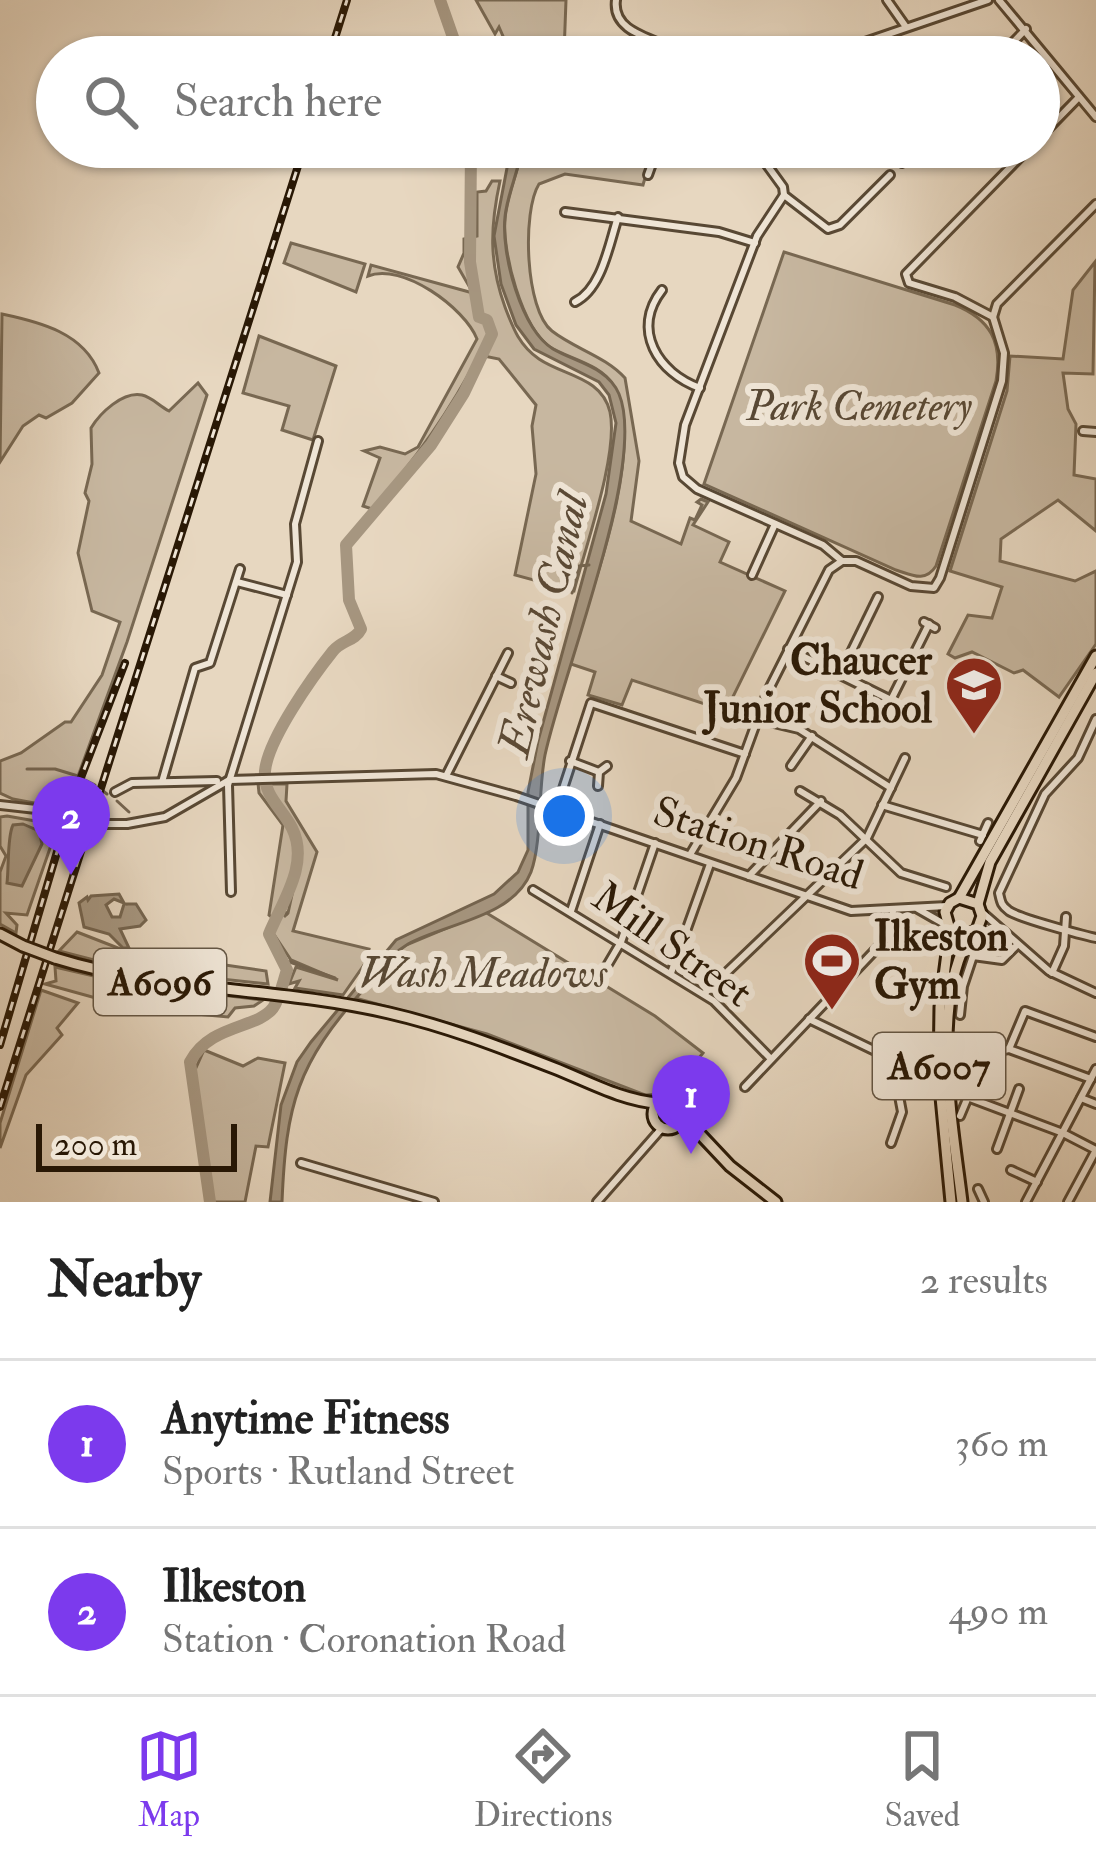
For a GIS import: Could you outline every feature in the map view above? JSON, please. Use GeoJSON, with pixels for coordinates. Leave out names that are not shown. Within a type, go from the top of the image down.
{"type":"FeatureCollection","features":[{"type":"Feature","properties":{"kind":"main road"},"geometry":{"type":"LineString","coordinates":[[1096,656],[959,898],[947,906],[948,927],[960,935],[974,932],[990,862],[1096,674]]}},
{"type":"Feature","properties":{"kind":"main road"},"geometry":{"type":"LineString","coordinates":[[959,898],[980,908]]}},
{"type":"Feature","properties":{"kind":"main road","name":"A6007"},"geometry":{"type":"LineString","coordinates":[[948,927],[938,1048],[951,1202]]}},
{"type":"Feature","properties":{"kind":"main road","name":"A6007"},"geometry":{"type":"LineString","coordinates":[[962,1202],[952,1116],[950,1018],[959,958],[974,932]]}},
{"type":"Feature","properties":{"kind":"main road","name":"A6096"},"geometry":{"type":"LineString","coordinates":[[0,934],[55,958],[151,981],[365,1007],[484,1041],[628,1098],[658,1103],[672,1100],[701,1139],[776,1202]]}},
{"type":"Feature","properties":{"kind":"main road","name":"A6096"},"geometry":{"type":"LineString","coordinates":[[628,1098],[662,1128]]}},
{"type":"Feature","properties":{"kind":"main road"},"geometry":{"type":"LineString","coordinates":[[653,1117],[658,1103]]}},
{"type":"Feature","properties":{"kind":"main road"},"geometry":{"type":"LineString","coordinates":[[662,1128],[677,1127],[683,1116]]}},
{"type":"Feature","properties":{"kind":"main road","name":"A6096"},"geometry":{"type":"LineString","coordinates":[[677,1127],[701,1139]]}},
{"type":"Feature","properties":{"kind":"street"},"geometry":{"type":"LineString","coordinates":[[616,0],[615,13],[621,24],[649,36]]}},
{"type":"Feature","properties":{"kind":"street"},"geometry":{"type":"LineString","coordinates":[[887,0],[906,27]]}},
{"type":"Feature","properties":{"kind":"street"},"geometry":{"type":"LineString","coordinates":[[880,36],[988,0]]}},
{"type":"Feature","properties":{"kind":"street"},"geometry":{"type":"LineString","coordinates":[[1000,0],[1031,36]]}},
{"type":"Feature","properties":{"kind":"street"},"geometry":{"type":"LineString","coordinates":[[1019,36],[1026,29]]}},
{"type":"Feature","properties":{"kind":"street"},"geometry":{"type":"LineString","coordinates":[[1060,73],[1096,117]]}},
{"type":"Feature","properties":{"kind":"street"},"geometry":{"type":"LineString","coordinates":[[1060,117],[1079,98]]}},
{"type":"Feature","properties":{"kind":"street"},"geometry":{"type":"LineString","coordinates":[[648,175],[651,168]]}},
{"type":"Feature","properties":{"kind":"street"},"geometry":{"type":"LineString","coordinates":[[769,168],[784,196],[754,243],[682,434],[678,458],[683,477],[703,493],[829,548],[842,561]]}},
{"type":"Feature","properties":{"kind":"street"},"geometry":{"type":"LineString","coordinates":[[993,317],[959,298],[906,279],[906,274],[1009,168]]}},
{"type":"Feature","properties":{"kind":"street"},"geometry":{"type":"LineString","coordinates":[[784,196],[820,226],[832,229],[890,175]]}},
{"type":"Feature","properties":{"kind":"street"},"geometry":{"type":"LineString","coordinates":[[881,184],[888,191]]}},
{"type":"Feature","properties":{"kind":"street"},"geometry":{"type":"LineString","coordinates":[[690,855],[732,786],[764,700],[829,570],[842,561],[856,561],[911,586],[937,585],[1002,381],[1004,353],[993,317],[997,304],[1096,204]]}},
{"type":"Feature","properties":{"kind":"street"},"geometry":{"type":"LineString","coordinates":[[565,212],[724,233],[754,243]]}},
{"type":"Feature","properties":{"kind":"street"},"geometry":{"type":"LineString","coordinates":[[575,302],[586,296],[597,276],[618,217]]}},
{"type":"Feature","properties":{"kind":"street"},"geometry":{"type":"LineString","coordinates":[[662,290],[649,321],[652,346],[668,371],[700,388]]}},
{"type":"Feature","properties":{"kind":"street"},"geometry":{"type":"LineString","coordinates":[[1083,430],[1096,432]]}},
{"type":"Feature","properties":{"kind":"street"},"geometry":{"type":"LineString","coordinates":[[231,892],[225,781],[297,562],[296,518],[318,441]]}},
{"type":"Feature","properties":{"kind":"street"},"geometry":{"type":"LineString","coordinates":[[752,575],[775,524]]}},
{"type":"Feature","properties":{"kind":"street"},"geometry":{"type":"LineString","coordinates":[[162,782],[197,665],[210,663],[241,569]]}},
{"type":"Feature","properties":{"kind":"street"},"geometry":{"type":"LineString","coordinates":[[237,582],[287,596]]}},
{"type":"Feature","properties":{"kind":"street"},"geometry":{"type":"LineString","coordinates":[[840,675],[878,597]]}},
{"type":"Feature","properties":{"kind":"street"},"geometry":{"type":"LineString","coordinates":[[884,714],[930,625]]}},
{"type":"Feature","properties":{"kind":"street"},"geometry":{"type":"LineString","coordinates":[[788,650],[891,700]]}},
{"type":"Feature","properties":{"kind":"street"},"geometry":{"type":"LineString","coordinates":[[446,776],[508,653]]}},
{"type":"Feature","properties":{"kind":"street"},"geometry":{"type":"LineString","coordinates":[[496,676],[511,683]]}},
{"type":"Feature","properties":{"kind":"street"},"geometry":{"type":"LineString","coordinates":[[556,810],[589,704],[745,754]]}},
{"type":"Feature","properties":{"kind":"street"},"geometry":{"type":"LineString","coordinates":[[757,719],[795,727],[891,788]]}},
{"type":"Feature","properties":{"kind":"street"},"geometry":{"type":"LineString","coordinates":[[1096,719],[1078,758],[1045,794],[999,890],[1008,910],[1096,938]]}},
{"type":"Feature","properties":{"kind":"street"},"geometry":{"type":"LineString","coordinates":[[790,766],[812,736]]}},
{"type":"Feature","properties":{"kind":"street"},"geometry":{"type":"LineString","coordinates":[[704,994],[867,838],[905,758]]}},
{"type":"Feature","properties":{"kind":"street"},"geometry":{"type":"LineString","coordinates":[[570,761],[599,772]]}},
{"type":"Feature","properties":{"kind":"street"},"geometry":{"type":"LineString","coordinates":[[598,786],[599,772],[607,766]]}},
{"type":"Feature","properties":{"kind":"street","name":"Station Road"},"geometry":{"type":"LineString","coordinates":[[115,792],[132,783],[373,774],[446,776],[851,911],[947,906]]}},
{"type":"Feature","properties":{"kind":"street"},"geometry":{"type":"LineString","coordinates":[[0,805],[63,812],[98,824],[127,824],[165,818],[225,781]]}},
{"type":"Feature","properties":{"kind":"street"},"geometry":{"type":"LineString","coordinates":[[800,790],[867,838],[898,871],[923,885],[946,887]]}},
{"type":"Feature","properties":{"kind":"street"},"geometry":{"type":"LineString","coordinates":[[748,877],[821,801]]}},
{"type":"Feature","properties":{"kind":"street"},"geometry":{"type":"LineString","coordinates":[[883,805],[982,838],[988,823]]}},
{"type":"Feature","properties":{"kind":"street"},"geometry":{"type":"LineString","coordinates":[[571,911],[600,824]]}},
{"type":"Feature","properties":{"kind":"street"},"geometry":{"type":"LineString","coordinates":[[598,981],[621,942],[655,843]]}},
{"type":"Feature","properties":{"kind":"street"},"geometry":{"type":"LineString","coordinates":[[670,973],[710,863]]}},
{"type":"Feature","properties":{"kind":"street","name":"Mill Street"},"geometry":{"type":"LineString","coordinates":[[533,890],[704,994],[771,1059]]}},
{"type":"Feature","properties":{"kind":"street","name":"Station Road"},"geometry":{"type":"LineString","coordinates":[[917,908],[948,927]]}},
{"type":"Feature","properties":{"kind":"street"},"geometry":{"type":"LineString","coordinates":[[980,908],[1006,937],[1052,973],[1096,993]]}},
{"type":"Feature","properties":{"kind":"street"},"geometry":{"type":"LineString","coordinates":[[745,1087],[873,953],[892,926],[892,910]]}},
{"type":"Feature","properties":{"kind":"street"},"geometry":{"type":"LineString","coordinates":[[1052,973],[1062,953],[1066,917]]}},
{"type":"Feature","properties":{"kind":"street","name":"Station Road"},"geometry":{"type":"LineString","coordinates":[[892,926],[940,941]]}},
{"type":"Feature","properties":{"kind":"street"},"geometry":{"type":"LineString","coordinates":[[974,932],[1006,937]]}},
{"type":"Feature","properties":{"kind":"street"},"geometry":{"type":"LineString","coordinates":[[960,1015],[967,971],[976,954],[1002,960],[1017,945]]}},
{"type":"Feature","properties":{"kind":"street"},"geometry":{"type":"LineString","coordinates":[[1009,1049],[1023,1012],[1096,1037]]}},
{"type":"Feature","properties":{"kind":"street"},"geometry":{"type":"LineString","coordinates":[[808,1019],[892,1059]]}},
{"type":"Feature","properties":{"kind":"street"},"geometry":{"type":"LineString","coordinates":[[891,1143],[902,1112],[892,1059],[904,1040]]}},
{"type":"Feature","properties":{"kind":"street"},"geometry":{"type":"LineString","coordinates":[[960,1051],[986,1054],[1009,1049],[1091,1079]]}},
{"type":"Feature","properties":{"kind":"street"},"geometry":{"type":"LineString","coordinates":[[960,1116],[986,1054]]}},
{"type":"Feature","properties":{"kind":"street"},"geometry":{"type":"LineString","coordinates":[[1026,1202],[1096,1070]]}},
{"type":"Feature","properties":{"kind":"street"},"geometry":{"type":"LineString","coordinates":[[997,1149],[1019,1088]]}},
{"type":"Feature","properties":{"kind":"street"},"geometry":{"type":"LineString","coordinates":[[967,1096],[1096,1150],[1068,1202]]}},
{"type":"Feature","properties":{"kind":"street"},"geometry":{"type":"LineString","coordinates":[[1081,1097],[1096,1104]]}},
{"type":"Feature","properties":{"kind":"street"},"geometry":{"type":"LineString","coordinates":[[597,1202],[662,1128]]}},
{"type":"Feature","properties":{"kind":"street"},"geometry":{"type":"LineString","coordinates":[[301,1163],[434,1202]]}},
{"type":"Feature","properties":{"kind":"street"},"geometry":{"type":"LineString","coordinates":[[1011,1170],[1037,1182]]}},
{"type":"Feature","properties":{"kind":"street"},"geometry":{"type":"LineString","coordinates":[[978,1190],[984,1202]]}},
{"type":"Feature","properties":{"kind":"green space"},"geometry":{"type":"Polygon","coordinates":[[[476,0],[566,0],[565,36],[503,36],[499,27],[495,34],[476,0]]]}},
{"type":"Feature","properties":{"kind":"green space"},"geometry":{"type":"Polygon","coordinates":[[[517,168],[648,168],[643,185],[565,174],[539,184],[530,215],[532,282],[536,303],[552,331],[625,378],[639,461],[631,521],[681,544],[690,518],[695,520],[702,505],[697,502],[708,502],[693,525],[729,542],[720,562],[785,591],[726,711],[632,680],[622,705],[588,695],[595,672],[568,663],[612,522],[624,445],[622,412],[608,378],[550,347],[531,324],[511,269],[506,210],[517,168]]]}},
{"type":"Feature","properties":{"kind":"green space"},"geometry":{"type":"Polygon","coordinates":[[[492,181],[500,181],[494,260],[514,329],[539,359],[591,384],[610,412],[610,451],[574,591],[515,575],[536,474],[532,426],[536,405],[499,359],[479,355],[417,454],[372,509],[363,506],[380,458],[364,451],[380,447],[405,454],[418,447],[477,339],[460,314],[431,291],[398,276],[368,276],[371,265],[473,293],[458,267],[464,239],[477,236],[477,192],[486,191],[492,181]]]}},
{"type":"Feature","properties":{"kind":"green space"},"geometry":{"type":"Polygon","coordinates":[[[291,243],[365,264],[356,292],[284,263],[291,243]]]}},
{"type":"Feature","properties":{"kind":"green space","name":"Park Cemetery"},"geometry":{"type":"Polygon","coordinates":[[[784,252],[955,305],[977,317],[991,334],[997,355],[996,381],[936,566],[927,574],[896,570],[704,484],[784,252]]]}},
{"type":"Feature","properties":{"kind":"green space"},"geometry":{"type":"Polygon","coordinates":[[[1095,262],[1093,374],[1063,373],[1068,409],[1076,424],[1074,475],[1096,479],[1096,531],[1058,500],[1001,539],[1000,561],[1075,581],[1096,571],[1096,644],[1059,697],[1023,670],[1014,673],[972,652],[955,658],[948,654],[968,615],[992,618],[1002,587],[950,571],[1007,391],[1010,356],[1063,359],[1073,290],[1095,262]]]}},
{"type":"Feature","properties":{"kind":"green space"},"geometry":{"type":"Polygon","coordinates":[[[2,314],[72,339],[99,373],[72,403],[23,426],[0,462],[2,314]]]}},
{"type":"Feature","properties":{"kind":"green space"},"geometry":{"type":"Polygon","coordinates":[[[259,336],[336,366],[313,440],[282,430],[289,406],[243,393],[259,336]]]}},
{"type":"Feature","properties":{"kind":"green space"},"geometry":{"type":"Polygon","coordinates":[[[198,383],[207,395],[127,642],[66,809],[0,793],[0,761],[71,722],[102,675],[120,622],[92,611],[78,553],[89,501],[85,493],[92,464],[91,428],[127,396],[146,396],[169,411],[198,383]]]}},
{"type":"Feature","properties":{"kind":"green space"},"geometry":{"type":"Polygon","coordinates":[[[258,783],[288,825],[295,849],[292,873],[274,919],[269,915],[283,825],[259,793],[258,783]]]}},
{"type":"Feature","properties":{"kind":"green space"},"geometry":{"type":"Polygon","coordinates":[[[268,784],[287,784],[286,801],[317,852],[293,931],[369,949],[366,962],[343,995],[295,988],[299,981],[289,984],[296,967],[338,980],[291,960],[273,933],[282,913],[288,913],[300,858],[299,841],[268,784]]]}},
{"type":"Feature","properties":{"kind":"green space"},"geometry":{"type":"Polygon","coordinates":[[[0,817],[58,825],[27,915],[6,913],[17,925],[16,933],[0,924],[0,872],[6,856],[0,846],[0,817]]]}},
{"type":"Feature","properties":{"kind":"green space","name":"Wash Meadows"},"geometry":{"type":"Polygon","coordinates":[[[485,912],[655,1016],[703,1053],[671,1087],[645,1095],[487,1034],[355,998],[406,945],[485,912]]]}},
{"type":"Feature","properties":{"kind":"green space"},"geometry":{"type":"Polygon","coordinates":[[[77,932],[123,950],[266,971],[268,984],[129,969],[59,951],[77,932]]]}},
{"type":"Feature","properties":{"kind":"green space"},"geometry":{"type":"Polygon","coordinates":[[[55,967],[124,983],[263,1000],[235,1008],[228,1017],[132,1008],[45,984],[56,981],[55,967]]]}},
{"type":"Feature","properties":{"kind":"green space"},"geometry":{"type":"Polygon","coordinates":[[[41,990],[78,1003],[57,1028],[62,1035],[26,1075],[0,1148],[0,1123],[41,990]]]}},
{"type":"Feature","properties":{"kind":"green space"},"geometry":{"type":"Polygon","coordinates":[[[204,1050],[243,1066],[258,1058],[285,1063],[268,1147],[256,1146],[245,1202],[211,1202],[195,1070],[204,1050]]]}},
{"type":"Feature","properties":{"kind":"shaded area"},"geometry":{"type":"Polygon","coordinates":[[[507,168],[517,168],[505,232],[510,270],[523,308],[553,349],[599,371],[614,385],[625,426],[613,517],[545,755],[531,872],[510,900],[401,948],[341,1016],[299,1087],[287,1138],[282,1202],[270,1202],[281,1105],[297,1062],[311,1042],[396,940],[494,894],[518,872],[528,850],[528,792],[538,741],[606,494],[616,423],[609,395],[599,382],[534,349],[516,325],[501,284],[494,236],[507,168]]]}},
{"type":"Feature","properties":{"kind":"shaded area"},"geometry":{"type":"Polygon","coordinates":[[[23,824],[39,831],[42,844],[22,886],[7,883],[11,830],[23,824]]]}},
{"type":"Feature","properties":{"kind":"shaded area"},"geometry":{"type":"Polygon","coordinates":[[[119,894],[124,903],[114,899],[106,905],[112,917],[120,917],[124,904],[136,904],[146,920],[140,926],[120,929],[129,948],[109,934],[84,927],[79,903],[91,896],[119,894]]]}},
{"type":"Feature","properties":{"kind":"waterway"},"geometry":{"type":"LineString","coordinates":[[440,0],[453,36]]}},
{"type":"Feature","properties":{"kind":"waterway"},"geometry":{"type":"LineString","coordinates":[[210,1202],[190,1062],[209,1040],[266,1015],[287,970],[269,934],[296,869],[297,842],[267,788],[268,758],[314,676],[337,647],[361,629],[349,600],[346,545],[431,445],[464,393],[492,334],[487,320],[479,317],[470,262],[471,168]]}},
{"type":"Feature","properties":{"kind":"waterway","name":"Erewash Canal"},"geometry":{"type":"LineString","coordinates":[[572,593],[579,566],[589,565]]}},
{"type":"Feature","properties":{"kind":"waterway"},"geometry":{"type":"LineString","coordinates":[[27,769],[55,769],[78,776]]}},
{"type":"Feature","properties":{"kind":"waterway"},"geometry":{"type":"LineString","coordinates":[[85,780],[95,785]]}},
{"type":"Feature","properties":{"kind":"waterway"},"geometry":{"type":"LineString","coordinates":[[103,791],[107,794]]}},
{"type":"Feature","properties":{"kind":"waterway"},"geometry":{"type":"LineString","coordinates":[[117,801],[129,812]]}},
{"type":"Feature","properties":{"kind":"waterway"},"geometry":{"type":"LineString","coordinates":[[282,908],[287,914]]}},
{"type":"Feature","properties":{"kind":"waterway"},"geometry":{"type":"LineString","coordinates":[[284,960],[335,978]]}},
{"type":"Feature","properties":{"kind":"railway"},"geometry":{"type":"LineString","coordinates":[[336,36],[347,0]]}},
{"type":"Feature","properties":{"kind":"railway"},"geometry":{"type":"LineString","coordinates":[[0,1107],[297,168]]}},
{"type":"Feature","properties":{"kind":"railway"},"geometry":{"type":"LineString","coordinates":[[0,1045],[72,801],[125,663]]}},
{"type":"Feature","properties":{"kind":"place","name":"Chaucer Junior School"},"geometry":{"type":"Point","coordinates":[974,736]}},
{"type":"Feature","properties":{"kind":"place","name":"Ilkeston"},"geometry":{"type":"Point","coordinates":[71,875]}},
{"type":"Feature","properties":{"kind":"place","name":"Ilkeston Gym"},"geometry":{"type":"Point","coordinates":[832,1012]}},
{"type":"Feature","properties":{"kind":"place","name":"Anytime Fitness"},"geometry":{"type":"Point","coordinates":[691,1154]}}]}
